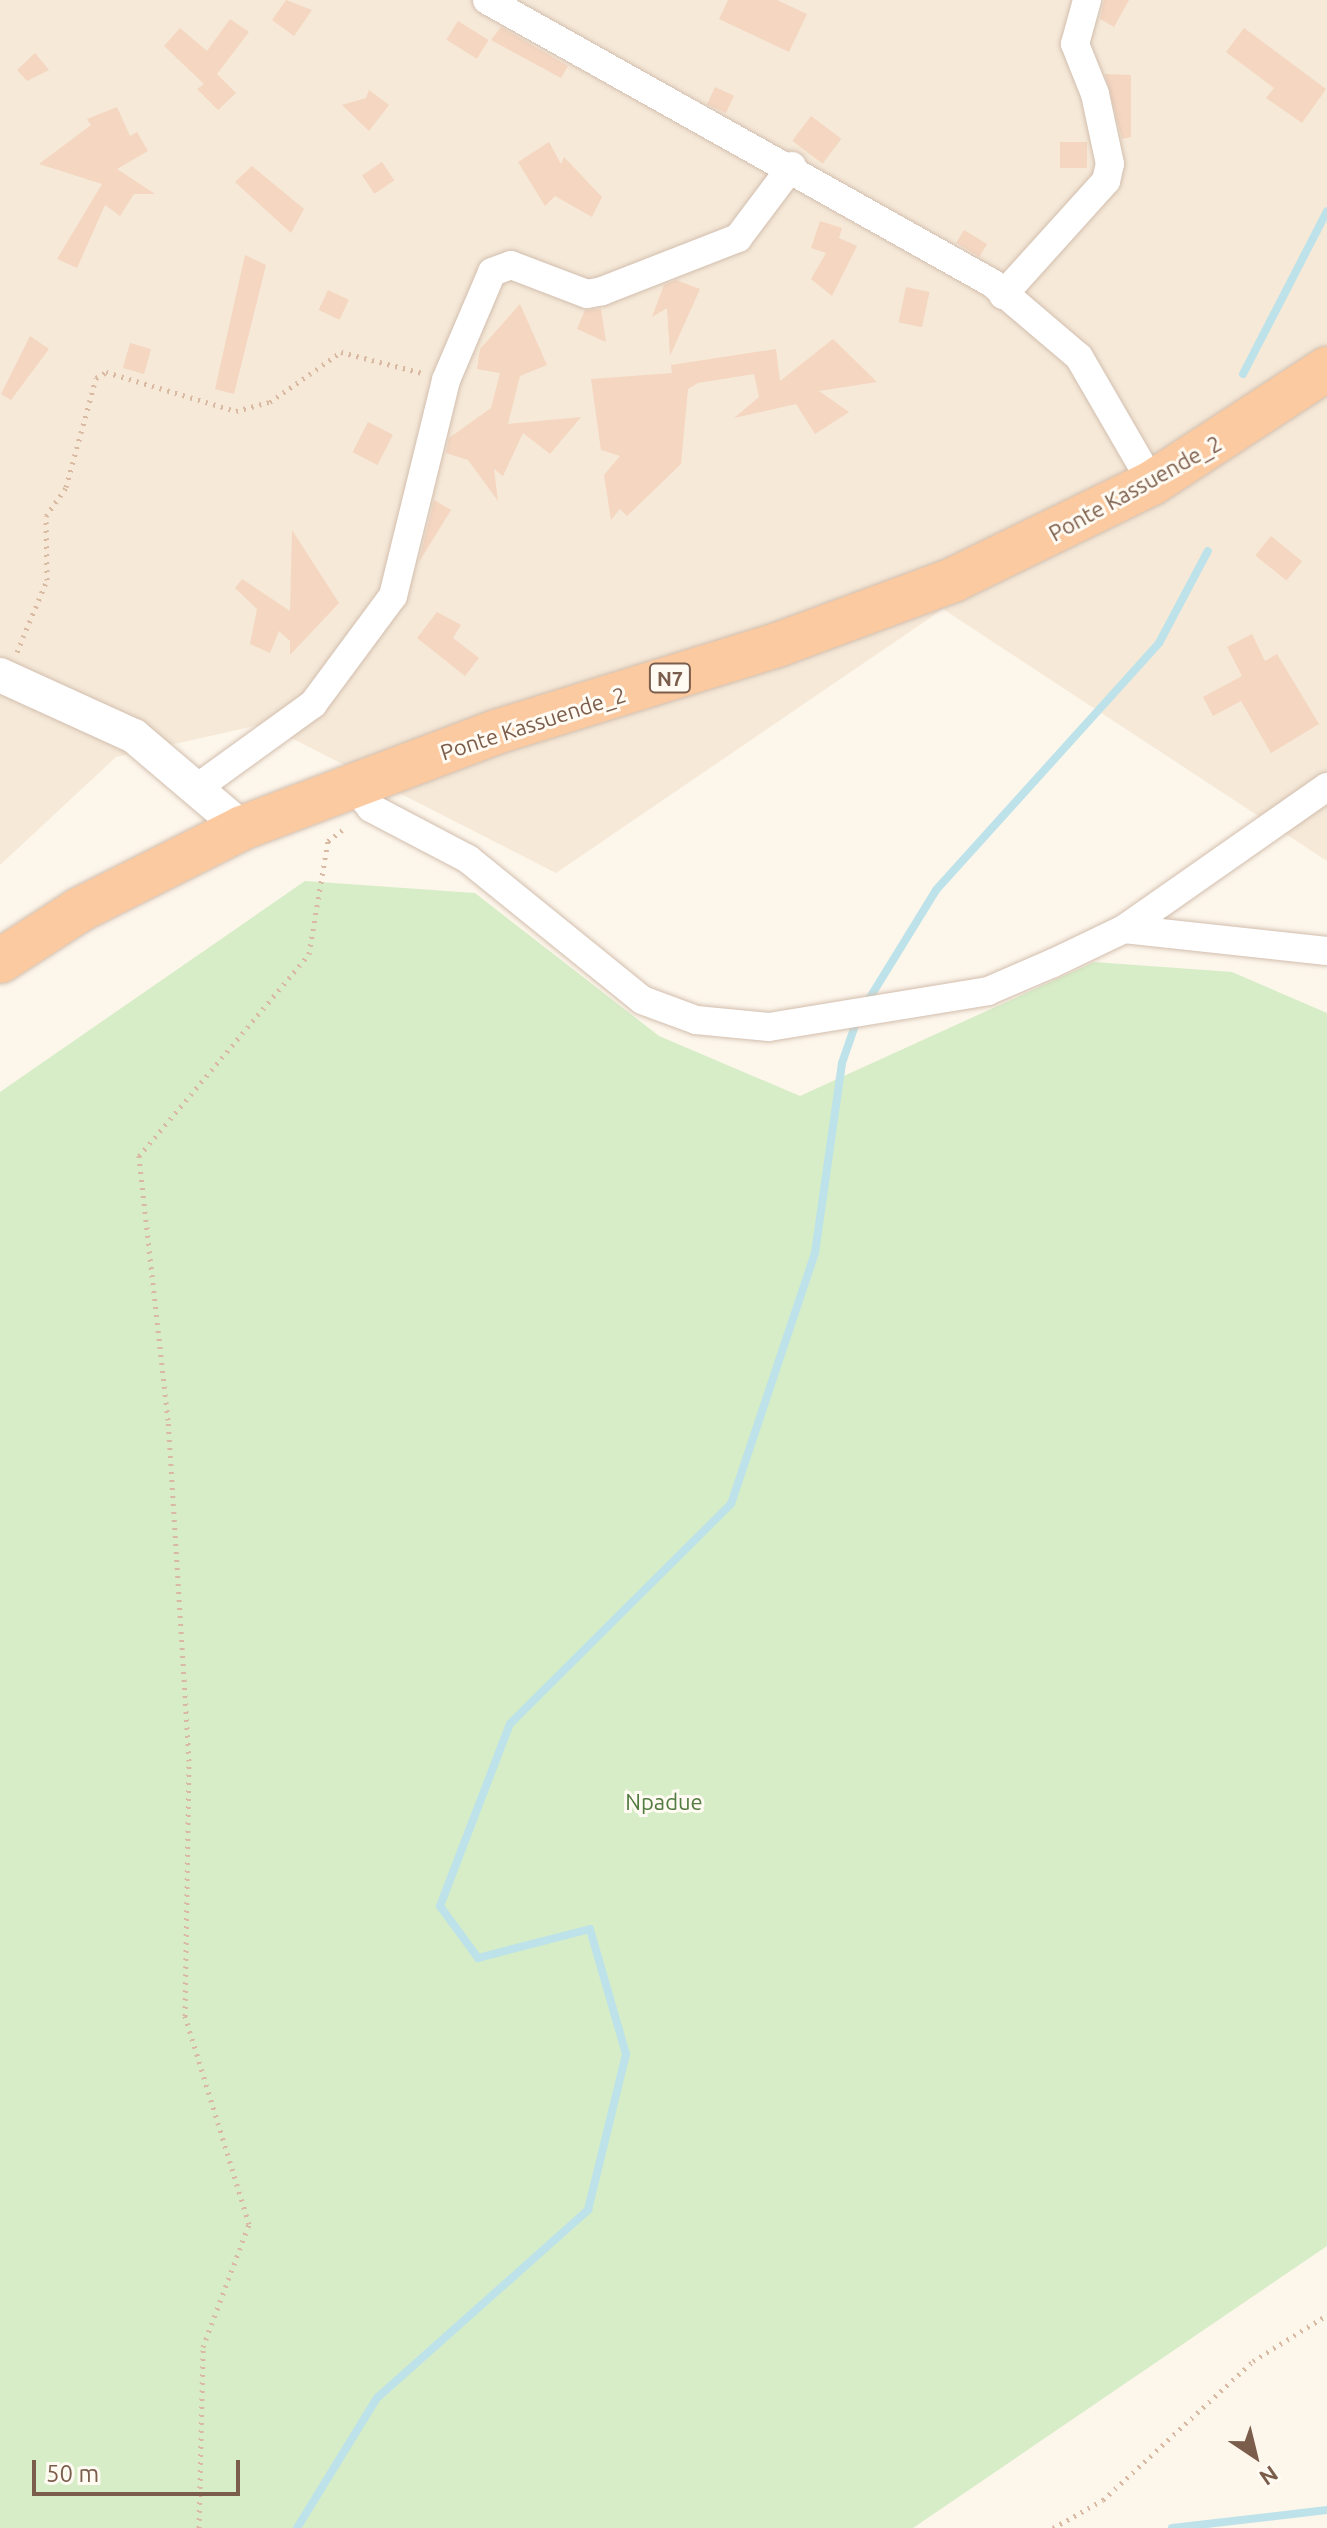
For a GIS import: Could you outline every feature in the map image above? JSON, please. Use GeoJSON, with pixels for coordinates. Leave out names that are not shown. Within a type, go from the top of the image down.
{"type":"FeatureCollection","features":[{"type":"Feature","properties":{"kind":"highway","name":"Ponte Kassuende_2"},"geometry":{"type":"LineString","coordinates":[[0,961],[79,910],[242,828],[362,796],[953,580],[1152,483],[1327,369]]}},
{"type":"Feature","properties":{"kind":"street"},"geometry":{"type":"LineString","coordinates":[[487,0],[792,166],[1003,295],[1079,357],[1152,483]]}},
{"type":"Feature","properties":{"kind":"street"},"geometry":{"type":"LineString","coordinates":[[1003,295],[1106,181],[1110,164],[1095,94],[1075,44],[1087,0]]}},
{"type":"Feature","properties":{"kind":"street"},"geometry":{"type":"LineString","coordinates":[[197,788],[313,704],[372,633],[406,567],[446,380],[501,266],[587,294],[602,291],[738,238],[792,166]]}},
{"type":"Feature","properties":{"kind":"street"},"geometry":{"type":"LineString","coordinates":[[3,676],[134,736],[242,828]]}},
{"type":"Feature","properties":{"kind":"street"},"geometry":{"type":"LineString","coordinates":[[362,796],[468,859],[642,1000],[696,1020],[769,1027],[988,991],[1124,929],[1327,787]]}},
{"type":"Feature","properties":{"kind":"street"},"geometry":{"type":"LineString","coordinates":[[1124,929],[1327,951]]}},
{"type":"Feature","properties":{"kind":"path"},"geometry":{"type":"LineString","coordinates":[[3,676],[47,580],[46,516],[66,487],[96,378],[106,372],[236,411],[270,402],[341,352],[446,380]]}},
{"type":"Feature","properties":{"kind":"path"},"geometry":{"type":"LineString","coordinates":[[199,2528],[203,2347],[249,2224],[185,2016],[189,1761],[168,1420],[139,1156],[309,954],[328,841],[362,796]]}},
{"type":"Feature","properties":{"kind":"path"},"geometry":{"type":"LineString","coordinates":[[1053,2528],[1103,2500],[1253,2361],[1327,2315]]}},
{"type":"Feature","properties":{"kind":"shaded area"},"geometry":{"type":"Polygon","coordinates":[[[0,0],[1327,0],[1327,861],[943,609],[556,873],[264,724],[116,757],[0,865],[0,0]]]}},
{"type":"Feature","properties":{"kind":"green space","name":"Npadue"},"geometry":{"type":"Polygon","coordinates":[[[305,881],[475,893],[659,1036],[800,1096],[1094,962],[1232,972],[1327,1013],[1327,2246],[913,2528],[0,2528],[0,1092],[305,881]]]}},
{"type":"Feature","properties":{"kind":"building"},"geometry":{"type":"Polygon","coordinates":[[[286,0],[312,10],[294,36],[272,20],[286,0]]]}},
{"type":"Feature","properties":{"kind":"building"},"geometry":{"type":"Polygon","coordinates":[[[728,0],[777,0],[807,14],[789,52],[719,19],[728,0]]]}},
{"type":"Feature","properties":{"kind":"building"},"geometry":{"type":"Polygon","coordinates":[[[1104,0],[1129,0],[1114,27],[1100,19],[1104,0]]]}},
{"type":"Feature","properties":{"kind":"building"},"geometry":{"type":"Polygon","coordinates":[[[230,19],[249,32],[217,74],[236,93],[218,110],[197,89],[204,84],[164,46],[180,28],[207,51],[230,19]]]}},
{"type":"Feature","properties":{"kind":"building"},"geometry":{"type":"Polygon","coordinates":[[[458,21],[489,40],[477,59],[446,40],[458,21]]]}},
{"type":"Feature","properties":{"kind":"building"},"geometry":{"type":"Polygon","coordinates":[[[501,27],[568,66],[561,78],[491,40],[501,27]]]}},
{"type":"Feature","properties":{"kind":"building"},"geometry":{"type":"Polygon","coordinates":[[[1244,28],[1326,89],[1302,123],[1266,98],[1274,88],[1226,52],[1244,28]]]}},
{"type":"Feature","properties":{"kind":"building"},"geometry":{"type":"Polygon","coordinates":[[[35,53],[49,70],[27,81],[17,70],[35,53]]]}},
{"type":"Feature","properties":{"kind":"building"},"geometry":{"type":"Polygon","coordinates":[[[1105,74],[1131,75],[1131,137],[1122,139],[1105,74]]]}},
{"type":"Feature","properties":{"kind":"building"},"geometry":{"type":"Polygon","coordinates":[[[715,87],[734,96],[726,113],[707,104],[715,87]]]}},
{"type":"Feature","properties":{"kind":"building"},"geometry":{"type":"Polygon","coordinates":[[[369,90],[389,105],[369,131],[342,105],[366,98],[369,90]]]}},
{"type":"Feature","properties":{"kind":"building"},"geometry":{"type":"Polygon","coordinates":[[[117,107],[130,136],[137,132],[148,151],[117,169],[155,194],[134,194],[120,216],[105,205],[77,268],[57,259],[102,184],[39,164],[91,125],[87,119],[117,107]]]}},
{"type":"Feature","properties":{"kind":"building"},"geometry":{"type":"Polygon","coordinates":[[[811,116],[841,139],[823,164],[792,141],[811,116]]]}},
{"type":"Feature","properties":{"kind":"building"},"geometry":{"type":"Polygon","coordinates":[[[549,142],[561,164],[564,157],[602,197],[592,217],[555,196],[545,206],[518,162],[549,142]]]}},
{"type":"Feature","properties":{"kind":"building"},"geometry":{"type":"Polygon","coordinates":[[[1060,142],[1087,142],[1087,168],[1060,168],[1060,142]]]}},
{"type":"Feature","properties":{"kind":"building"},"geometry":{"type":"Polygon","coordinates":[[[382,162],[394,180],[374,194],[362,175],[382,162]]]}},
{"type":"Feature","properties":{"kind":"building"},"geometry":{"type":"Polygon","coordinates":[[[252,166],[304,209],[291,233],[235,182],[252,166]]]}},
{"type":"Feature","properties":{"kind":"building"},"geometry":{"type":"Polygon","coordinates":[[[820,221],[842,228],[839,238],[857,246],[832,296],[811,279],[826,253],[811,248],[820,221]]]}},
{"type":"Feature","properties":{"kind":"building"},"geometry":{"type":"Polygon","coordinates":[[[964,230],[987,244],[979,257],[956,243],[964,230]]]}},
{"type":"Feature","properties":{"kind":"building"},"geometry":{"type":"Polygon","coordinates":[[[245,255],[266,265],[234,394],[215,389],[245,255]]]}},
{"type":"Feature","properties":{"kind":"building"},"geometry":{"type":"Polygon","coordinates":[[[676,280],[700,289],[670,356],[667,308],[652,317],[664,285],[676,280]]]}},
{"type":"Feature","properties":{"kind":"building"},"geometry":{"type":"Polygon","coordinates":[[[906,287],[929,292],[922,327],[899,322],[906,287]]]}},
{"type":"Feature","properties":{"kind":"building"},"geometry":{"type":"Polygon","coordinates":[[[328,290],[349,300],[340,320],[319,310],[328,290]]]}},
{"type":"Feature","properties":{"kind":"building"},"geometry":{"type":"Polygon","coordinates":[[[520,304],[547,365],[520,376],[508,424],[581,417],[550,454],[523,433],[503,476],[494,469],[498,501],[468,460],[446,453],[449,438],[491,408],[500,373],[477,369],[480,349],[520,304]]]}},
{"type":"Feature","properties":{"kind":"building"},"geometry":{"type":"Polygon","coordinates":[[[601,309],[606,342],[577,329],[585,310],[601,309]]]}},
{"type":"Feature","properties":{"kind":"building"},"geometry":{"type":"Polygon","coordinates":[[[30,336],[49,349],[11,400],[1,394],[30,336]]]}},
{"type":"Feature","properties":{"kind":"building"},"geometry":{"type":"Polygon","coordinates":[[[833,339],[877,382],[819,391],[849,412],[815,434],[796,404],[734,418],[759,397],[754,374],[698,383],[688,389],[681,464],[627,516],[620,509],[611,520],[604,475],[620,456],[601,450],[591,379],[672,373],[671,365],[776,349],[780,381],[833,339]]]}},
{"type":"Feature","properties":{"kind":"building"},"geometry":{"type":"Polygon","coordinates":[[[130,343],[151,349],[144,374],[123,368],[130,343]]]}},
{"type":"Feature","properties":{"kind":"building"},"geometry":{"type":"Polygon","coordinates":[[[368,422],[393,435],[378,465],[353,452],[368,422]]]}},
{"type":"Feature","properties":{"kind":"building"},"geometry":{"type":"Polygon","coordinates":[[[434,500],[451,510],[419,562],[434,500]]]}},
{"type":"Feature","properties":{"kind":"building"},"geometry":{"type":"Polygon","coordinates":[[[292,530],[339,603],[290,655],[290,641],[279,631],[270,653],[250,644],[257,609],[235,588],[242,579],[290,611],[292,530]]]}},
{"type":"Feature","properties":{"kind":"building"},"geometry":{"type":"Polygon","coordinates":[[[1271,536],[1302,561],[1286,581],[1255,555],[1271,536]]]}},
{"type":"Feature","properties":{"kind":"building"},"geometry":{"type":"Polygon","coordinates":[[[437,612],[461,625],[453,638],[479,658],[465,676],[417,638],[437,612]]]}},
{"type":"Feature","properties":{"kind":"building"},"geometry":{"type":"Polygon","coordinates":[[[1252,634],[1265,661],[1277,654],[1319,724],[1271,753],[1241,701],[1213,716],[1203,697],[1242,676],[1227,647],[1252,634]]]}},
{"type":"Feature","properties":{"kind":"waterway"},"geometry":{"type":"LineString","coordinates":[[1243,374],[1327,211]]}},
{"type":"Feature","properties":{"kind":"waterway"},"geometry":{"type":"LineString","coordinates":[[866,1004],[936,890],[1159,643],[1208,551]]}},
{"type":"Feature","properties":{"kind":"waterway"},"geometry":{"type":"LineString","coordinates":[[297,2528],[377,2398],[588,2210],[626,2054],[590,1929],[478,1958],[440,1906],[510,1724],[731,1504],[815,1253],[842,1063],[857,1020]]}},
{"type":"Feature","properties":{"kind":"waterway"},"geometry":{"type":"LineString","coordinates":[[1172,2528],[1327,2510]]}}]}
